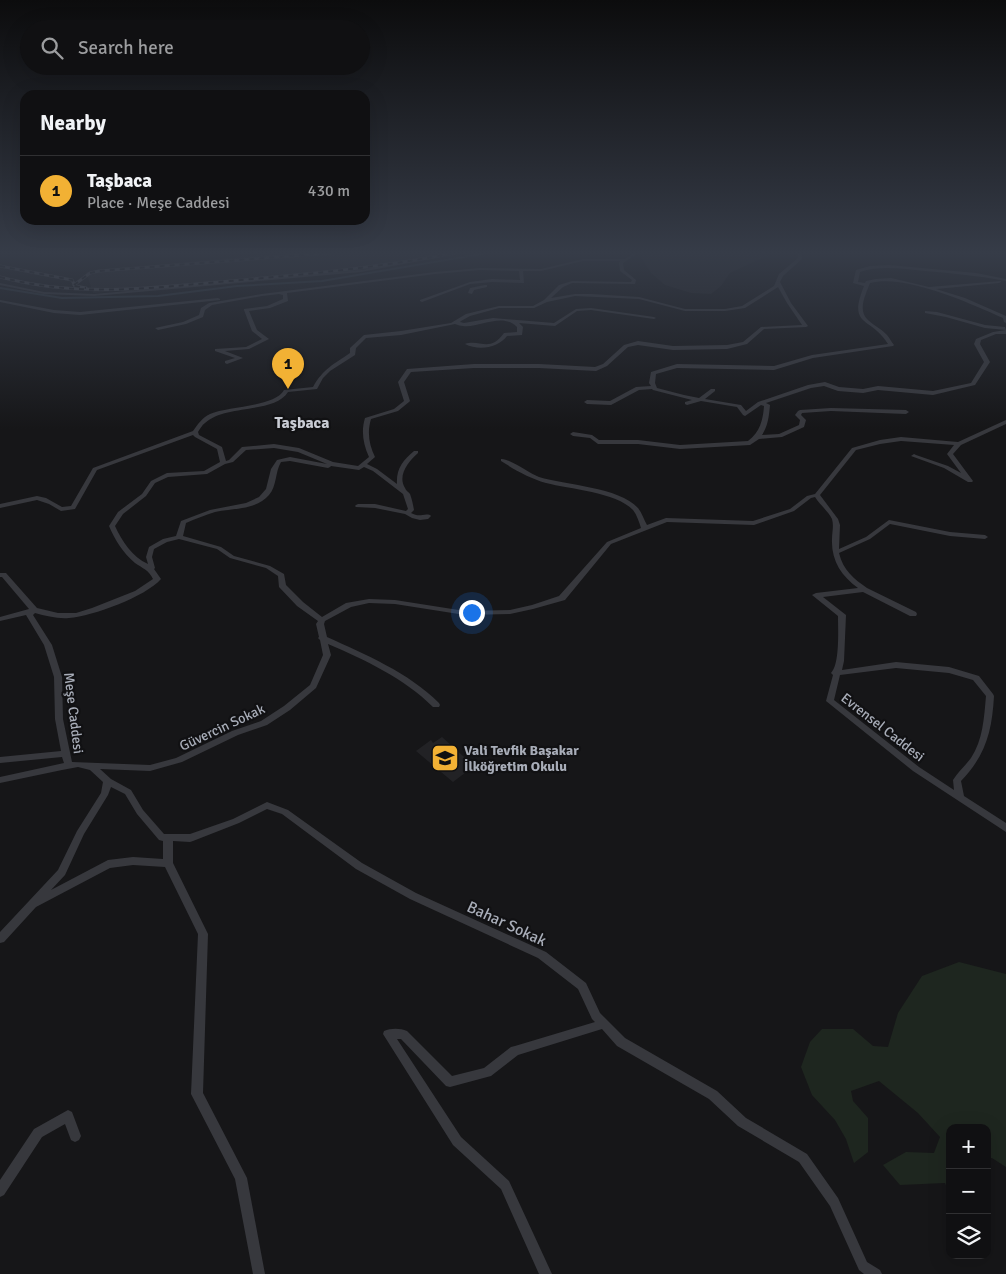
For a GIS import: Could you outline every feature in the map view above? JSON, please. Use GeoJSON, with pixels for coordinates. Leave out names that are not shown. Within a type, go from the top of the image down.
{"type":"FeatureCollection","features":[{"type":"Feature","properties":{"kind":"street"},"geometry":{"type":"LineString","coordinates":[[52,310],[89,314],[105,310]]}},
{"type":"Feature","properties":{"kind":"street"},"geometry":{"type":"LineString","coordinates":[[158,328],[184,323],[201,316],[203,310]]}},
{"type":"Feature","properties":{"kind":"street"},"geometry":{"type":"LineString","coordinates":[[226,362],[240,358],[217,350],[247,348],[266,339],[255,331],[246,310]]}},
{"type":"Feature","properties":{"kind":"street"},"geometry":{"type":"LineString","coordinates":[[0,506],[19,504],[31,498],[46,498],[61,509],[73,508],[95,470],[195,432],[198,424],[213,413],[265,406],[277,401],[286,391],[315,388],[321,377],[328,370],[353,354],[353,348],[364,337],[401,334],[452,324],[468,315],[486,310]]}},
{"type":"Feature","properties":{"kind":"street"},"geometry":{"type":"LineString","coordinates":[[459,320],[457,323],[464,325],[494,318],[555,325],[575,310]]}},
{"type":"Feature","properties":{"kind":"street"},"geometry":{"type":"LineString","coordinates":[[601,310],[654,318]]}},
{"type":"Feature","properties":{"kind":"street"},"geometry":{"type":"LineString","coordinates":[[179,537],[183,522],[214,511],[247,506],[265,495],[270,488],[273,468],[279,461],[290,459],[335,467],[362,466],[372,457],[367,447],[365,425],[368,418],[396,410],[407,401],[401,382],[409,370],[474,366],[539,366],[596,369],[605,366],[626,346],[638,343],[673,348],[727,347],[745,343],[763,328],[806,326],[795,310]]}},
{"type":"Feature","properties":{"kind":"street"},"geometry":{"type":"LineString","coordinates":[[654,387],[653,373],[677,366],[774,368],[788,362],[830,353],[891,345],[888,339],[864,319],[861,310]]}},
{"type":"Feature","properties":{"kind":"street"},"geometry":{"type":"LineString","coordinates":[[993,310],[1005,317],[1006,322]]}},
{"type":"Feature","properties":{"kind":"street"},"geometry":{"type":"LineString","coordinates":[[926,312],[943,313],[1006,331]]}},
{"type":"Feature","properties":{"kind":"street"},"geometry":{"type":"LineString","coordinates":[[468,344],[490,346],[502,341],[506,334],[520,334],[520,327],[513,320]]}},
{"type":"Feature","properties":{"kind":"street"},"geometry":{"type":"LineString","coordinates":[[587,402],[611,403],[638,388],[654,387],[700,400],[739,406],[745,414],[760,403],[817,385],[863,391],[878,388],[933,393],[973,384],[987,362],[977,344],[979,339],[1006,331]]}},
{"type":"Feature","properties":{"kind":"street"},"geometry":{"type":"LineString","coordinates":[[687,403],[700,400],[713,390]]}},
{"type":"Feature","properties":{"kind":"street"},"geometry":{"type":"LineString","coordinates":[[759,437],[766,420],[767,405],[760,403]]}},
{"type":"Feature","properties":{"kind":"street"},"geometry":{"type":"LineString","coordinates":[[573,434],[592,437],[598,442],[638,442],[680,447],[750,443],[759,437],[780,436],[802,426],[803,420],[798,415],[800,412],[840,408],[863,412],[906,412]]}},
{"type":"Feature","properties":{"kind":"street"},"geometry":{"type":"LineString","coordinates":[[914,456],[946,467],[970,481],[950,454],[959,444],[1005,424]]}},
{"type":"Feature","properties":{"kind":"street"},"geometry":{"type":"LineString","coordinates":[[195,432],[197,436],[220,448],[223,454],[222,463]]}},
{"type":"Feature","properties":{"kind":"street"},"geometry":{"type":"LineString","coordinates":[[0,619],[34,610],[59,616],[75,616],[95,612],[137,594],[157,579],[148,557],[151,548],[165,540],[179,537],[219,548],[232,557],[246,563],[268,567],[282,575],[282,585],[300,604],[322,620],[349,605],[369,601],[395,602],[465,613],[510,612],[562,598],[609,543],[666,520],[754,523],[792,510],[809,497],[816,495],[854,449],[880,442],[902,439],[959,444]]}},
{"type":"Feature","properties":{"kind":"street"},"geometry":{"type":"LineString","coordinates":[[152,568],[136,560],[116,536],[112,526],[120,513],[144,495],[153,482],[166,475],[205,473],[222,463],[231,461],[244,448],[274,446],[299,450],[332,464],[362,466],[375,470],[406,493],[411,510],[407,512]]}},
{"type":"Feature","properties":{"kind":"street"},"geometry":{"type":"LineString","coordinates":[[402,490],[398,476],[404,462],[416,452]]}},
{"type":"Feature","properties":{"kind":"street"},"geometry":{"type":"LineString","coordinates":[[503,460],[522,472],[539,479],[568,484],[625,502],[636,509],[646,529]]}},
{"type":"Feature","properties":{"kind":"street"},"geometry":{"type":"LineString","coordinates":[[816,495],[822,505],[833,514],[837,524],[835,540],[844,574],[864,590],[913,614]]}},
{"type":"Feature","properties":{"kind":"street"},"geometry":{"type":"LineString","coordinates":[[358,506],[375,506],[407,512],[412,517],[424,518],[428,516]]}},
{"type":"Feature","properties":{"kind":"street"},"geometry":{"type":"LineString","coordinates":[[837,552],[868,538],[889,522],[950,534],[985,537]]}},
{"type":"Feature","properties":{"kind":"street"},"geometry":{"type":"LineString","coordinates":[[0,575],[4,574],[34,610]]}},
{"type":"Feature","properties":{"kind":"street","name":"Evrensel Caddesi"},"geometry":{"type":"LineString","coordinates":[[864,590],[816,595],[842,615],[840,661],[835,673],[830,701],[916,769],[1006,828]]}},
{"type":"Feature","properties":{"kind":"street","name":"Meşe Caddesi"},"geometry":{"type":"LineString","coordinates":[[34,610],[29,614],[48,645],[58,677],[59,719],[67,759]]}},
{"type":"Feature","properties":{"kind":"street","name":"Güvercin Sokak"},"geometry":{"type":"LineString","coordinates":[[67,759],[85,765],[150,768],[179,760],[236,733],[264,723],[287,708],[313,686],[327,655],[320,624],[322,620]]}},
{"type":"Feature","properties":{"kind":"street"},"geometry":{"type":"LineString","coordinates":[[322,638],[351,650],[424,691],[436,705]]}},
{"type":"Feature","properties":{"kind":"street"},"geometry":{"type":"LineString","coordinates":[[835,673],[896,664],[949,670],[976,678],[990,696],[987,733],[972,766],[957,780],[960,798]]}},
{"type":"Feature","properties":{"kind":"street"},"geometry":{"type":"LineString","coordinates":[[0,760],[67,759]]}},
{"type":"Feature","properties":{"kind":"street"},"geometry":{"type":"LineString","coordinates":[[0,780],[67,759]]}},
{"type":"Feature","properties":{"kind":"street"},"geometry":{"type":"LineString","coordinates":[[85,765],[99,771],[108,781],[128,792],[140,812],[162,836],[168,837],[168,863],[204,934],[197,1094],[241,1178],[259,1274]]}},
{"type":"Feature","properties":{"kind":"street"},"geometry":{"type":"LineString","coordinates":[[0,939],[36,903],[62,872],[80,833],[105,793],[108,781]]}},
{"type":"Feature","properties":{"kind":"street","name":"Bahar Sokak"},"geometry":{"type":"LineString","coordinates":[[168,837],[190,838],[236,822],[267,805],[285,812],[359,866],[413,896],[542,955],[582,986],[596,1016],[621,1042],[713,1095],[742,1122],[803,1158],[834,1202],[863,1266],[876,1274]]}},
{"type":"Feature","properties":{"kind":"street"},"geometry":{"type":"LineString","coordinates":[[36,903],[108,864],[133,861],[168,863]]}},
{"type":"Feature","properties":{"kind":"street"},"geometry":{"type":"LineString","coordinates":[[546,1274],[505,1185],[457,1141],[388,1034],[404,1034],[450,1082],[487,1072],[514,1051],[604,1024]]}},
{"type":"Feature","properties":{"kind":"street"},"geometry":{"type":"LineString","coordinates":[[0,1191],[38,1133],[68,1116],[75,1136]]}},
{"type":"Feature","properties":{"kind":"shaded area","name":"Vali Tevfik Başakar İlköğretim Okulu"},"geometry":{"type":"Polygon","coordinates":[[[442,737],[474,766],[453,782],[416,751],[431,740],[433,743],[442,737]]]}},
{"type":"Feature","properties":{"kind":"shaded area"},"geometry":{"type":"Polygon","coordinates":[[[959,962],[1006,974],[1006,1167],[991,1158],[991,1124],[946,1124],[946,1185],[945,1183],[900,1185],[883,1165],[906,1152],[934,1153],[940,1137],[918,1113],[879,1081],[851,1091],[853,1101],[868,1118],[868,1152],[854,1163],[846,1139],[835,1120],[812,1095],[801,1067],[810,1042],[822,1029],[853,1029],[873,1046],[888,1047],[898,1013],[922,976],[959,962]]]}},
{"type":"Feature","properties":{"kind":"place","name":"Taşbaca"},"geometry":{"type":"Point","coordinates":[288,389]}},
{"type":"Feature","properties":{"kind":"place","name":"Vali Tevfik Başakar İlköğretim Okulu"},"geometry":{"type":"Point","coordinates":[445,758]}},
{"type":"Feature","properties":{"kind":"district","name":"Taşbaca"},"geometry":{"type":"Point","coordinates":[302,422]}}]}
